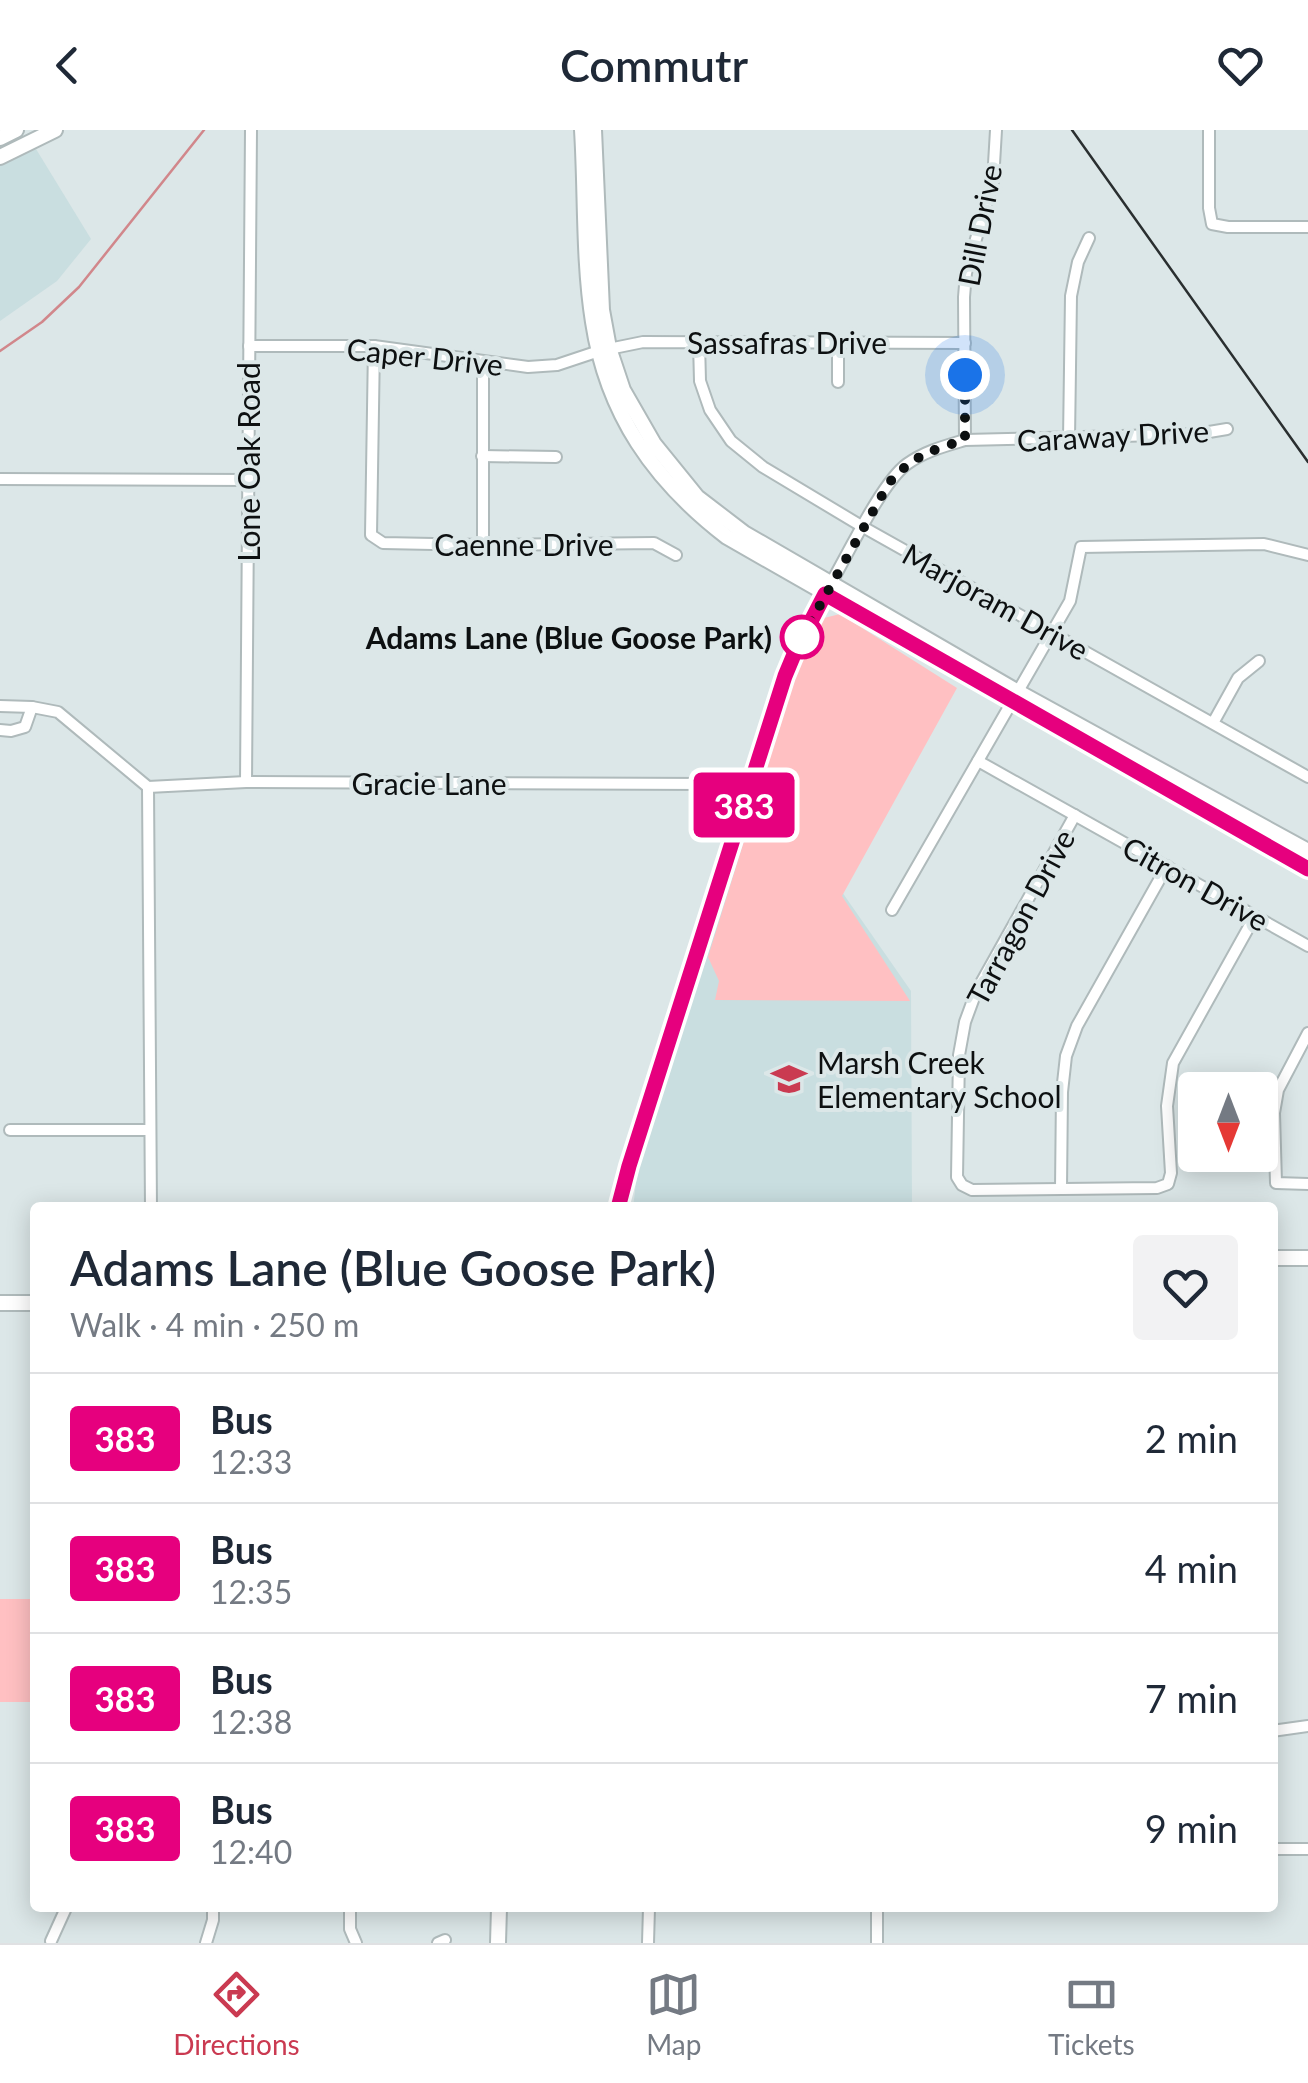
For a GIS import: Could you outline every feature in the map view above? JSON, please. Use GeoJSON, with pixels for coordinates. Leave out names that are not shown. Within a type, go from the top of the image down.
{"type":"FeatureCollection","features":[{"type":"Feature","properties":{"kind":"street"},"geometry":{"type":"LineString","coordinates":[[0,138],[16,130]]}},
{"type":"Feature","properties":{"kind":"street"},"geometry":{"type":"LineString","coordinates":[[0,158],[55,130]]}},
{"type":"Feature","properties":{"kind":"street","name":"Lone Oak Road"},"geometry":{"type":"LineString","coordinates":[[246,782],[251,130]]}},
{"type":"Feature","properties":{"kind":"street"},"geometry":{"type":"LineString","coordinates":[[582,130],[592,320],[604,350],[618,408],[630,431],[684,501],[727,537],[828,589],[1308,869]]}},
{"type":"Feature","properties":{"kind":"street"},"geometry":{"type":"LineString","coordinates":[[594,130],[604,350]]}},
{"type":"Feature","properties":{"kind":"street","name":"Dill Drive"},"geometry":{"type":"LineString","coordinates":[[965,440],[966,273],[992,181],[996,130]]}},
{"type":"Feature","properties":{"kind":"street"},"geometry":{"type":"LineString","coordinates":[[1209,130],[1212,224],[1308,226]]}},
{"type":"Feature","properties":{"kind":"street"},"geometry":{"type":"LineString","coordinates":[[1069,439],[1071,296],[1078,262],[1089,238]]}},
{"type":"Feature","properties":{"kind":"street"},"geometry":{"type":"LineString","coordinates":[[838,341],[838,382]]}},
{"type":"Feature","properties":{"kind":"street","name":"Sassafras Drive"},"geometry":{"type":"LineString","coordinates":[[604,350],[643,342],[965,343]]}},
{"type":"Feature","properties":{"kind":"street","name":"Marjoram Drive"},"geometry":{"type":"LineString","coordinates":[[699,342],[700,381],[710,410],[731,441],[763,467],[1308,777]]}},
{"type":"Feature","properties":{"kind":"street","name":"Caper Drive"},"geometry":{"type":"LineString","coordinates":[[249,346],[374,346],[528,367],[558,365],[604,350]]}},
{"type":"Feature","properties":{"kind":"street","name":"Caenne Drive"},"geometry":{"type":"LineString","coordinates":[[374,346],[372,535],[382,543],[654,543],[676,555]]}},
{"type":"Feature","properties":{"kind":"street"},"geometry":{"type":"LineString","coordinates":[[483,362],[483,545]]}},
{"type":"Feature","properties":{"kind":"street","name":"Caraway Drive"},"geometry":{"type":"LineString","coordinates":[[828,589],[889,483],[904,466],[930,450],[965,440],[1197,434],[1227,429]]}},
{"type":"Feature","properties":{"kind":"street"},"geometry":{"type":"LineString","coordinates":[[482,456],[556,457]]}},
{"type":"Feature","properties":{"kind":"street"},"geometry":{"type":"LineString","coordinates":[[0,479],[248,480]]}},
{"type":"Feature","properties":{"kind":"street"},"geometry":{"type":"LineString","coordinates":[[892,910],[1054,632],[1070,601],[1080,547],[1264,544],[1308,555]]}},
{"type":"Feature","properties":{"kind":"street"},"geometry":{"type":"LineString","coordinates":[[620,1202],[785,676],[828,589]]}},
{"type":"Feature","properties":{"kind":"street"},"geometry":{"type":"LineString","coordinates":[[1213,723],[1238,678],[1259,661]]}},
{"type":"Feature","properties":{"kind":"street"},"geometry":{"type":"LineString","coordinates":[[1015,696],[1308,852]]}},
{"type":"Feature","properties":{"kind":"street"},"geometry":{"type":"LineString","coordinates":[[0,706],[58,712],[148,787],[151,1202]]}},
{"type":"Feature","properties":{"kind":"street"},"geometry":{"type":"LineString","coordinates":[[0,730],[25,727],[32,707]]}},
{"type":"Feature","properties":{"kind":"street","name":"Citron Drive"},"geometry":{"type":"LineString","coordinates":[[978,761],[1308,946]]}},
{"type":"Feature","properties":{"kind":"street","name":"Gracie Lane"},"geometry":{"type":"LineString","coordinates":[[148,787],[246,782],[709,784]]}},
{"type":"Feature","properties":{"kind":"street","name":"Tarragon Drive"},"geometry":{"type":"LineString","coordinates":[[1061,1188],[972,1190],[962,1185],[958,1177],[958,1055],[976,992],[1075,815]]}},
{"type":"Feature","properties":{"kind":"street"},"geometry":{"type":"LineString","coordinates":[[1167,866],[1077,1026],[1066,1056],[1061,1188],[1157,1188],[1168,1184],[1171,1173],[1167,1106],[1174,1063],[1255,916]]}},
{"type":"Feature","properties":{"kind":"street"},"geometry":{"type":"LineString","coordinates":[[1308,1033],[1278,1090],[1274,1113],[1276,1184],[1308,1184]]}},
{"type":"Feature","properties":{"kind":"street"},"geometry":{"type":"LineString","coordinates":[[10,1130],[150,1130]]}},
{"type":"Feature","properties":{"kind":"street"},"geometry":{"type":"LineString","coordinates":[[1278,1258],[1308,1258]]}},
{"type":"Feature","properties":{"kind":"street"},"geometry":{"type":"LineString","coordinates":[[0,1303],[30,1303]]}},
{"type":"Feature","properties":{"kind":"street"},"geometry":{"type":"LineString","coordinates":[[1278,1730],[1308,1726]]}},
{"type":"Feature","properties":{"kind":"street"},"geometry":{"type":"LineString","coordinates":[[1278,1849],[1308,1849]]}},
{"type":"Feature","properties":{"kind":"street"},"geometry":{"type":"LineString","coordinates":[[51,1941],[64,1912]]}},
{"type":"Feature","properties":{"kind":"street"},"geometry":{"type":"LineString","coordinates":[[206,1943],[213,1912]]}},
{"type":"Feature","properties":{"kind":"street"},"geometry":{"type":"LineString","coordinates":[[350,1912],[350,1929],[356,1943]]}},
{"type":"Feature","properties":{"kind":"street"},"geometry":{"type":"LineString","coordinates":[[498,1943],[499,1912]]}},
{"type":"Feature","properties":{"kind":"street"},"geometry":{"type":"LineString","coordinates":[[648,1943],[649,1912]]}},
{"type":"Feature","properties":{"kind":"street"},"geometry":{"type":"LineString","coordinates":[[877,1912],[877,1943]]}},
{"type":"Feature","properties":{"kind":"shaded area"},"geometry":{"type":"Polygon","coordinates":[[[36,149],[91,239],[57,281],[0,321],[0,165],[36,149]]]}},
{"type":"Feature","properties":{"kind":"shaded area"},"geometry":{"type":"Polygon","coordinates":[[[840,614],[957,688],[842,896],[910,1001],[715,1000],[719,981],[708,957],[799,664],[824,618],[840,614]]]}},
{"type":"Feature","properties":{"kind":"shaded area","name":"Marsh Creek Elementary School"},"geometry":{"type":"Polygon","coordinates":[[[764,780],[911,991],[912,1202],[634,1202],[638,1166],[764,780]]]}},
{"type":"Feature","properties":{"kind":"shaded area"},"geometry":{"type":"Polygon","coordinates":[[[0,1599],[30,1599],[30,1702],[0,1702],[0,1599]]]}},
{"type":"Feature","properties":{"kind":"waterway"},"geometry":{"type":"LineString","coordinates":[[0,351],[42,322],[79,287],[204,130]]}},
{"type":"Feature","properties":{"kind":"railway"},"geometry":{"type":"LineString","coordinates":[[1072,130],[1308,462]]}},
{"type":"Feature","properties":{"kind":"bus line","name":"383"},"geometry":{"type":"LineString","coordinates":[[619,1202],[785,676],[825,594],[1308,869]]}},
{"type":"Feature","properties":{"kind":"place","name":"Adams Lane (Blue Goose Park)"},"geometry":{"type":"Point","coordinates":[802,637]}},
{"type":"Feature","properties":{"kind":"place","name":"Marsh Creek Elementary School"},"geometry":{"type":"Point","coordinates":[789,1079]}},
{"type":"Feature","properties":{"kind":"route"},"geometry":{"type":"LineString","coordinates":[[802,637],[889,483],[904,466],[930,450],[965,440],[965,375]]}}]}
